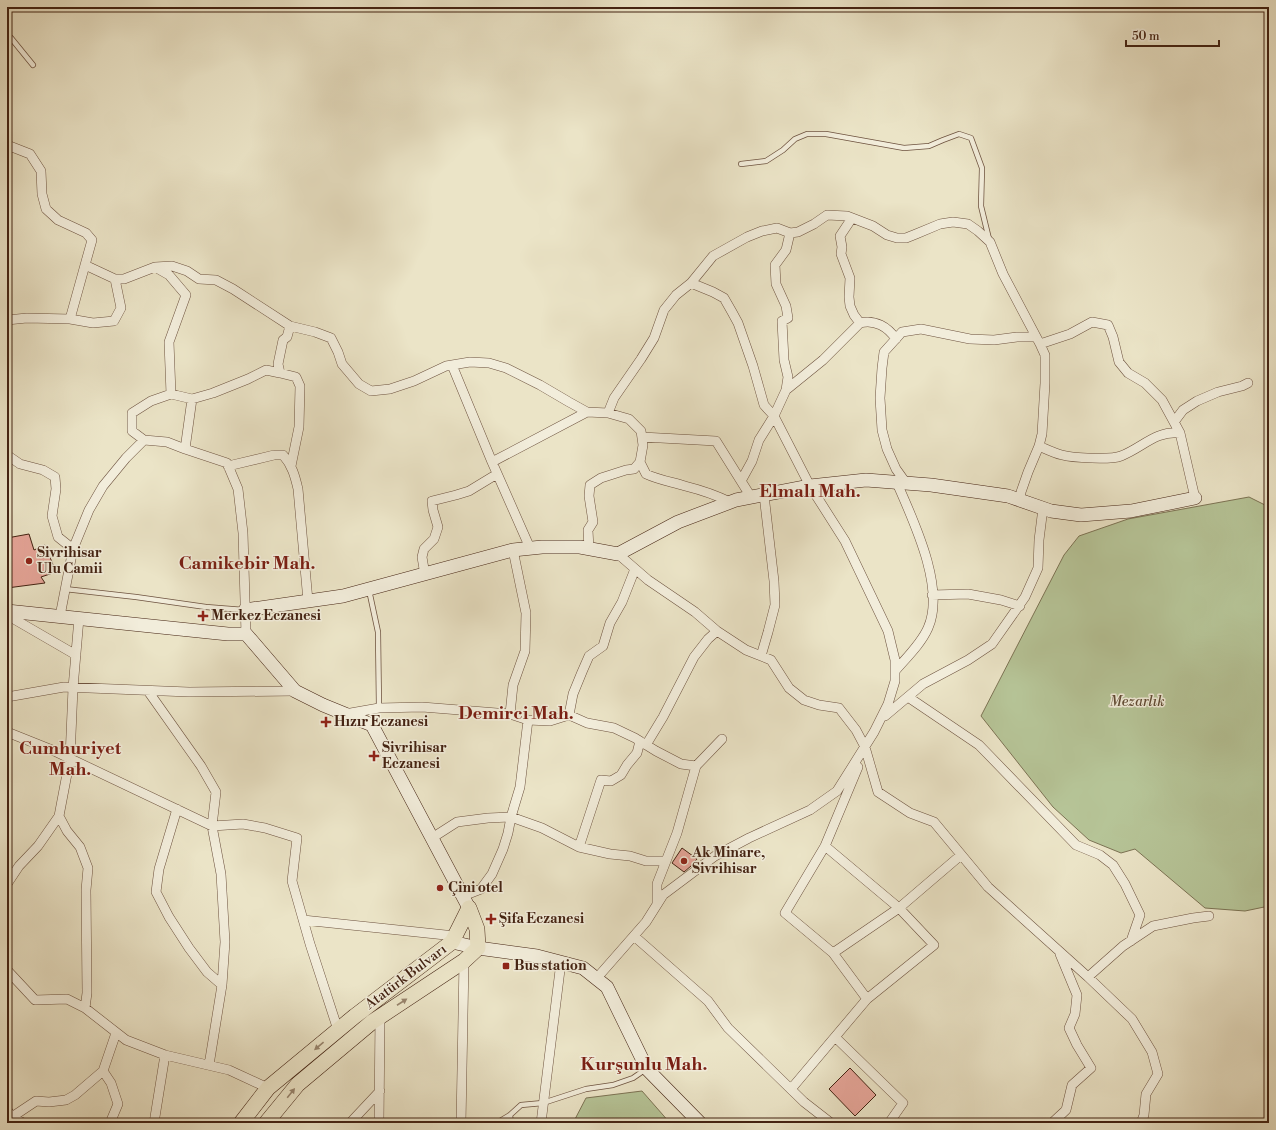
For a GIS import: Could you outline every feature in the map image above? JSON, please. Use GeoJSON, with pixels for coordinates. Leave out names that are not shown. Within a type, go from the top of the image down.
{"type":"FeatureCollection","features":[{"type":"Feature","properties":{"kind":"main road","name":"Atatürk Bulvarı"},"geometry":{"type":"LineString","coordinates":[[241,1123],[268,1088],[338,1030],[453,939],[466,902]]}},
{"type":"Feature","properties":{"kind":"main road"},"geometry":{"type":"LineString","coordinates":[[466,902],[476,929],[478,948]]}},
{"type":"Feature","properties":{"kind":"main road","name":"Atatürk Bulvarı"},"geometry":{"type":"LineString","coordinates":[[266,1123],[298,1084],[372,1022],[464,961],[478,948]]}},
{"type":"Feature","properties":{"kind":"street"},"geometry":{"type":"LineString","coordinates":[[7,144],[30,154],[41,171],[42,194],[46,208],[58,220],[86,233],[92,240],[70,319]]}},
{"type":"Feature","properties":{"kind":"street"},"geometry":{"type":"LineString","coordinates":[[608,413],[614,398],[642,359],[654,338],[664,310],[676,295],[691,283],[713,256],[747,237],[762,231],[777,228],[790,233],[798,232],[827,216],[847,216],[873,226],[887,235],[897,238],[906,238],[940,224],[953,222],[968,224],[990,242],[1003,274],[1045,355],[1042,434],[1039,446],[1021,492],[1020,500]]}},
{"type":"Feature","properties":{"kind":"street"},"geometry":{"type":"LineString","coordinates":[[852,218],[840,236],[842,247],[841,254],[850,278],[850,306],[854,316],[860,323]]}},
{"type":"Feature","properties":{"kind":"street"},"geometry":{"type":"LineString","coordinates":[[741,481],[752,461],[759,440],[774,416],[786,390],[788,377],[784,360],[782,321],[788,318],[786,306],[776,284],[775,265],[786,250],[790,233]]}},
{"type":"Feature","properties":{"kind":"street"},"geometry":{"type":"LineString","coordinates":[[85,265],[115,279],[124,279],[156,268],[172,266],[186,271],[200,279],[216,280],[233,289],[290,326],[315,332],[331,338],[342,364],[358,384],[371,390],[390,390],[414,382],[446,366],[470,362],[489,363],[506,368],[540,385],[587,412],[608,413],[629,419],[641,431],[643,445],[640,462],[634,469],[601,478],[590,485],[589,496],[593,522],[588,530],[589,549]]}},
{"type":"Feature","properties":{"kind":"street"},"geometry":{"type":"LineString","coordinates":[[156,268],[169,275],[186,295],[169,342],[171,394]]}},
{"type":"Feature","properties":{"kind":"street"},"geometry":{"type":"LineString","coordinates":[[7,320],[27,318],[70,319],[93,323],[114,321],[121,308],[115,279]]}},
{"type":"Feature","properties":{"kind":"street"},"geometry":{"type":"LineString","coordinates":[[596,978],[646,922],[663,895],[715,856],[749,838],[810,810],[837,791],[866,747],[881,720],[895,681],[895,660],[888,631],[845,541],[810,486],[774,416],[764,405],[753,366],[738,323],[724,298],[691,283]]}},
{"type":"Feature","properties":{"kind":"street"},"geometry":{"type":"LineString","coordinates":[[786,390],[823,360],[860,323],[868,321],[877,324],[886,328],[896,339]]}},
{"type":"Feature","properties":{"kind":"street"},"geometry":{"type":"LineString","coordinates":[[618,554],[678,522],[730,502],[810,486],[866,480],[902,483],[931,485],[1008,496],[1050,511],[1081,514],[1131,511],[1195,498],[1180,433],[1162,400],[1145,383],[1128,373],[1119,362],[1113,337],[1108,325],[1092,322],[1070,334],[1038,340],[1017,337],[994,340],[970,339],[920,329],[902,332],[884,352],[880,398],[882,430],[886,449],[902,483],[926,554],[931,580],[933,606],[928,627],[918,644],[895,671]]}},
{"type":"Feature","properties":{"kind":"street"},"geometry":{"type":"LineString","coordinates":[[280,373],[278,364],[283,340],[287,337],[290,326]]}},
{"type":"Feature","properties":{"kind":"street"},"geometry":{"type":"LineString","coordinates":[[452,365],[497,474],[530,548]]}},
{"type":"Feature","properties":{"kind":"street"},"geometry":{"type":"LineString","coordinates":[[291,466],[299,427],[300,386],[296,377],[266,370],[213,394],[192,399],[171,394],[150,400],[132,414],[132,431],[144,440],[167,442],[227,463],[238,489],[243,533],[246,634],[295,691],[372,725],[466,902],[481,889],[492,874],[505,844],[520,787],[528,720]]}},
{"type":"Feature","properties":{"kind":"street"},"geometry":{"type":"LineString","coordinates":[[1174,422],[1182,410],[1197,401],[1218,392],[1248,383]]}},
{"type":"Feature","properties":{"kind":"street"},"geometry":{"type":"LineString","coordinates":[[185,449],[192,399]]}},
{"type":"Feature","properties":{"kind":"street"},"geometry":{"type":"LineString","coordinates":[[492,462],[587,412]]}},
{"type":"Feature","properties":{"kind":"street"},"geometry":{"type":"LineString","coordinates":[[1039,446],[1062,455],[1078,457],[1119,456],[1138,448],[1158,435],[1170,432],[1180,433]]}},
{"type":"Feature","properties":{"kind":"street"},"geometry":{"type":"LineString","coordinates":[[642,436],[716,441],[751,497]]}},
{"type":"Feature","properties":{"kind":"street"},"geometry":{"type":"LineString","coordinates":[[60,616],[73,549],[89,510],[103,486],[126,458],[144,440]]}},
{"type":"Feature","properties":{"kind":"street"},"geometry":{"type":"LineString","coordinates":[[7,454],[20,464],[43,470],[55,478],[56,489],[52,516],[58,537],[73,549]]}},
{"type":"Feature","properties":{"kind":"street"},"geometry":{"type":"LineString","coordinates":[[228,466],[274,455],[283,455],[291,466],[295,475],[298,489],[308,601]]}},
{"type":"Feature","properties":{"kind":"street"},"geometry":{"type":"LineString","coordinates":[[640,462],[646,474],[666,482],[716,495],[730,502]]}},
{"type":"Feature","properties":{"kind":"street"},"geometry":{"type":"LineString","coordinates":[[425,575],[422,557],[424,549],[434,539],[438,527],[432,501],[456,496],[469,491],[497,474]]}},
{"type":"Feature","properties":{"kind":"street"},"geometry":{"type":"LineString","coordinates":[[761,656],[775,605],[774,581],[764,495]]}},
{"type":"Feature","properties":{"kind":"street"},"geometry":{"type":"LineString","coordinates":[[881,720],[923,684],[968,660],[992,644],[1020,606],[1038,568],[1039,540],[1043,508]]}},
{"type":"Feature","properties":{"kind":"street"},"geometry":{"type":"LineString","coordinates":[[245,610],[343,596],[513,550],[530,548],[580,547],[618,554],[670,596],[695,612],[717,631],[746,650],[771,660],[789,688],[804,700],[839,708],[856,730],[866,747],[878,792],[910,813],[934,822],[988,887],[1088,977],[1132,1019],[1152,1052],[1158,1074],[1146,1094],[1144,1115],[1141,1123]]}},
{"type":"Feature","properties":{"kind":"street"},"geometry":{"type":"LineString","coordinates":[[510,714],[513,685],[525,651],[526,613],[513,550]]}},
{"type":"Feature","properties":{"kind":"street"},"geometry":{"type":"LineString","coordinates":[[569,715],[573,694],[589,656],[603,646],[610,623],[622,602],[635,569]]}},
{"type":"Feature","properties":{"kind":"street"},"geometry":{"type":"LineString","coordinates":[[932,595],[968,594],[1001,600],[1020,606]]}},
{"type":"Feature","properties":{"kind":"street"},"geometry":{"type":"LineString","coordinates":[[7,610],[228,634],[246,634]]}},
{"type":"Feature","properties":{"kind":"street"},"geometry":{"type":"LineString","coordinates":[[7,615],[76,656]]}},
{"type":"Feature","properties":{"kind":"street"},"geometry":{"type":"LineString","coordinates":[[7,884],[19,866],[38,846],[60,816],[70,758],[78,618]]}},
{"type":"Feature","properties":{"kind":"street"},"geometry":{"type":"LineString","coordinates":[[579,847],[601,780],[611,781],[621,775],[663,717],[694,656],[708,639],[717,631]]}},
{"type":"Feature","properties":{"kind":"street"},"geometry":{"type":"LineString","coordinates":[[7,697],[64,687],[189,692],[295,691]]}},
{"type":"Feature","properties":{"kind":"street"},"geometry":{"type":"LineString","coordinates":[[148,691],[201,766],[216,792],[212,826],[221,874],[225,942],[222,985],[209,1065]]}},
{"type":"Feature","properties":{"kind":"street"},"geometry":{"type":"LineString","coordinates":[[908,696],[979,745],[1076,845],[1100,855],[1113,866],[1125,884],[1140,915],[1131,941]]}},
{"type":"Feature","properties":{"kind":"street"},"geometry":{"type":"LineString","coordinates":[[346,714],[379,708],[422,707],[510,714],[528,720],[550,721],[569,715],[587,723],[614,728],[681,764],[696,766]]}},
{"type":"Feature","properties":{"kind":"street"},"geometry":{"type":"LineString","coordinates":[[7,732],[70,758],[212,826],[244,824],[265,828],[297,838],[292,880],[310,944],[338,1030]]}},
{"type":"Feature","properties":{"kind":"street"},"geometry":{"type":"LineString","coordinates":[[657,903],[657,884],[676,833],[696,766],[722,740]]}},
{"type":"Feature","properties":{"kind":"street"},"geometry":{"type":"LineString","coordinates":[[866,747],[825,846],[785,913],[833,953],[867,999]]}},
{"type":"Feature","properties":{"kind":"street"},"geometry":{"type":"LineString","coordinates":[[177,809],[160,869],[156,892],[168,917],[189,948],[207,972],[222,985]]}},
{"type":"Feature","properties":{"kind":"street"},"geometry":{"type":"LineString","coordinates":[[60,816],[67,831],[80,847],[88,868],[86,890],[87,993],[85,1008]]}},
{"type":"Feature","properties":{"kind":"street"},"geometry":{"type":"LineString","coordinates":[[432,838],[457,822],[511,817],[542,828],[579,847],[610,854],[630,856],[646,862],[665,861]]}},
{"type":"Feature","properties":{"kind":"street"},"geometry":{"type":"LineString","coordinates":[[791,1089],[867,999],[934,945],[899,908],[825,846]]}},
{"type":"Feature","properties":{"kind":"street"},"geometry":{"type":"LineString","coordinates":[[833,953],[899,908],[961,855]]}},
{"type":"Feature","properties":{"kind":"street"},"geometry":{"type":"LineString","coordinates":[[1088,977],[1123,946],[1153,926],[1209,916]]}},
{"type":"Feature","properties":{"kind":"street"},"geometry":{"type":"LineString","coordinates":[[303,920],[453,939],[478,948],[537,956],[583,968],[606,987],[646,1069],[700,1123]]}},
{"type":"Feature","properties":{"kind":"street"},"geometry":{"type":"LineString","coordinates":[[634,936],[708,1001],[728,1028],[804,1102],[831,1123]]}},
{"type":"Feature","properties":{"kind":"street"},"geometry":{"type":"LineString","coordinates":[[1052,1123],[1066,1110],[1072,1085],[1091,1068],[1069,1028],[1075,1014],[1077,995],[1058,950]]}},
{"type":"Feature","properties":{"kind":"street"},"geometry":{"type":"LineString","coordinates":[[461,1123],[464,961]]}},
{"type":"Feature","properties":{"kind":"street"},"geometry":{"type":"LineString","coordinates":[[541,1123],[561,962]]}},
{"type":"Feature","properties":{"kind":"street"},"geometry":{"type":"LineString","coordinates":[[7,970],[35,1000],[67,999],[85,1008],[126,1040],[164,1055],[229,1070],[268,1088]]}},
{"type":"Feature","properties":{"kind":"street"},"geometry":{"type":"LineString","coordinates":[[374,1002],[381,1016],[379,1123]]}},
{"type":"Feature","properties":{"kind":"street"},"geometry":{"type":"LineString","coordinates":[[23,1123],[10,1114],[36,1101],[49,1102],[66,1100],[75,1095],[103,1070],[116,1033]]}},
{"type":"Feature","properties":{"kind":"street"},"geometry":{"type":"LineString","coordinates":[[835,1037],[903,1103],[889,1123]]}},
{"type":"Feature","properties":{"kind":"street"},"geometry":{"type":"LineString","coordinates":[[154,1123],[164,1055]]}},
{"type":"Feature","properties":{"kind":"street"},"geometry":{"type":"LineString","coordinates":[[103,1070],[111,1083],[118,1104],[110,1123]]}},
{"type":"Feature","properties":{"kind":"street"},"geometry":{"type":"LineString","coordinates":[[350,1123],[380,1091]]}},
{"type":"Feature","properties":{"kind":"lane"},"geometry":{"type":"LineString","coordinates":[[7,35],[33,65]]}},
{"type":"Feature","properties":{"kind":"lane"},"geometry":{"type":"LineString","coordinates":[[742,164],[766,161],[783,150],[795,139],[807,134],[826,134],[904,148],[929,146],[959,134],[971,138],[982,168],[981,206],[990,242]]}},
{"type":"Feature","properties":{"kind":"lane"},"geometry":{"type":"LineString","coordinates":[[65,589],[206,607],[245,610]]}},
{"type":"Feature","properties":{"kind":"lane"},"geometry":{"type":"LineString","coordinates":[[369,589],[378,632],[379,708]]}},
{"type":"Feature","properties":{"kind":"lane"},"geometry":{"type":"LineString","coordinates":[[489,1123],[500,1121],[522,1105],[543,1103],[586,1089],[613,1085],[632,1078],[646,1069]]}},
{"type":"Feature","properties":{"kind":"lane"},"geometry":{"type":"LineString","coordinates":[[510,1115],[511,1123]]}},
{"type":"Feature","properties":{"kind":"green space","name":"Mezarlık"},"geometry":{"type":"Polygon","coordinates":[[[1249,497],[1269,507],[1269,906],[1245,911],[1205,908],[1135,849],[1121,853],[1089,840],[1053,807],[981,716],[1064,555],[1079,536],[1128,519],[1249,497]]]}},
{"type":"Feature","properties":{"kind":"green space"},"geometry":{"type":"Polygon","coordinates":[[[642,1091],[670,1123],[573,1123],[586,1098],[642,1091]]]}},
{"type":"Feature","properties":{"kind":"building","name":"Sivrihisar Ulu Camii"},"geometry":{"type":"Polygon","coordinates":[[[29,534],[34,550],[45,545],[56,572],[41,577],[45,583],[7,588],[7,538],[29,534]]]}},
{"type":"Feature","properties":{"kind":"building","name":"Ak Minare, Sivrihisar"},"geometry":{"type":"Polygon","coordinates":[[[682,848],[697,859],[684,872],[672,863],[682,848]]]}},
{"type":"Feature","properties":{"kind":"building"},"geometry":{"type":"Polygon","coordinates":[[[850,1068],[876,1095],[855,1116],[829,1089],[850,1068]]]}},
{"type":"Feature","properties":{"kind":"place","name":"Sivrihisar Ulu Camii"},"geometry":{"type":"Point","coordinates":[29,561]}},
{"type":"Feature","properties":{"kind":"place","name":"Merkez Eczanesi"},"geometry":{"type":"Point","coordinates":[203,616]}},
{"type":"Feature","properties":{"kind":"place","name":"Hızır Eczanesi"},"geometry":{"type":"Point","coordinates":[326,722]}},
{"type":"Feature","properties":{"kind":"place","name":"Sivrihisar Eczanesi"},"geometry":{"type":"Point","coordinates":[374,756]}},
{"type":"Feature","properties":{"kind":"place","name":"Ak Minare, Sivrihisar"},"geometry":{"type":"Point","coordinates":[684,861]}},
{"type":"Feature","properties":{"kind":"place","name":"Çini otel"},"geometry":{"type":"Point","coordinates":[440,888]}},
{"type":"Feature","properties":{"kind":"place","name":"Şifa Eczanesi"},"geometry":{"type":"Point","coordinates":[491,919]}},
{"type":"Feature","properties":{"kind":"place","name":"Bus station"},"geometry":{"type":"Point","coordinates":[506,966]}},
{"type":"Feature","properties":{"kind":"district","name":"Elmalı Mah."},"geometry":{"type":"Point","coordinates":[810,491]}},
{"type":"Feature","properties":{"kind":"district","name":"Camikebir Mah."},"geometry":{"type":"Point","coordinates":[247,563]}},
{"type":"Feature","properties":{"kind":"district","name":"Demirci Mah."},"geometry":{"type":"Point","coordinates":[516,713]}},
{"type":"Feature","properties":{"kind":"district","name":"Cumhuriyet Mah."},"geometry":{"type":"Point","coordinates":[70,758]}},
{"type":"Feature","properties":{"kind":"district","name":"Kurşunlu Mah."},"geometry":{"type":"Point","coordinates":[644,1064]}}]}
